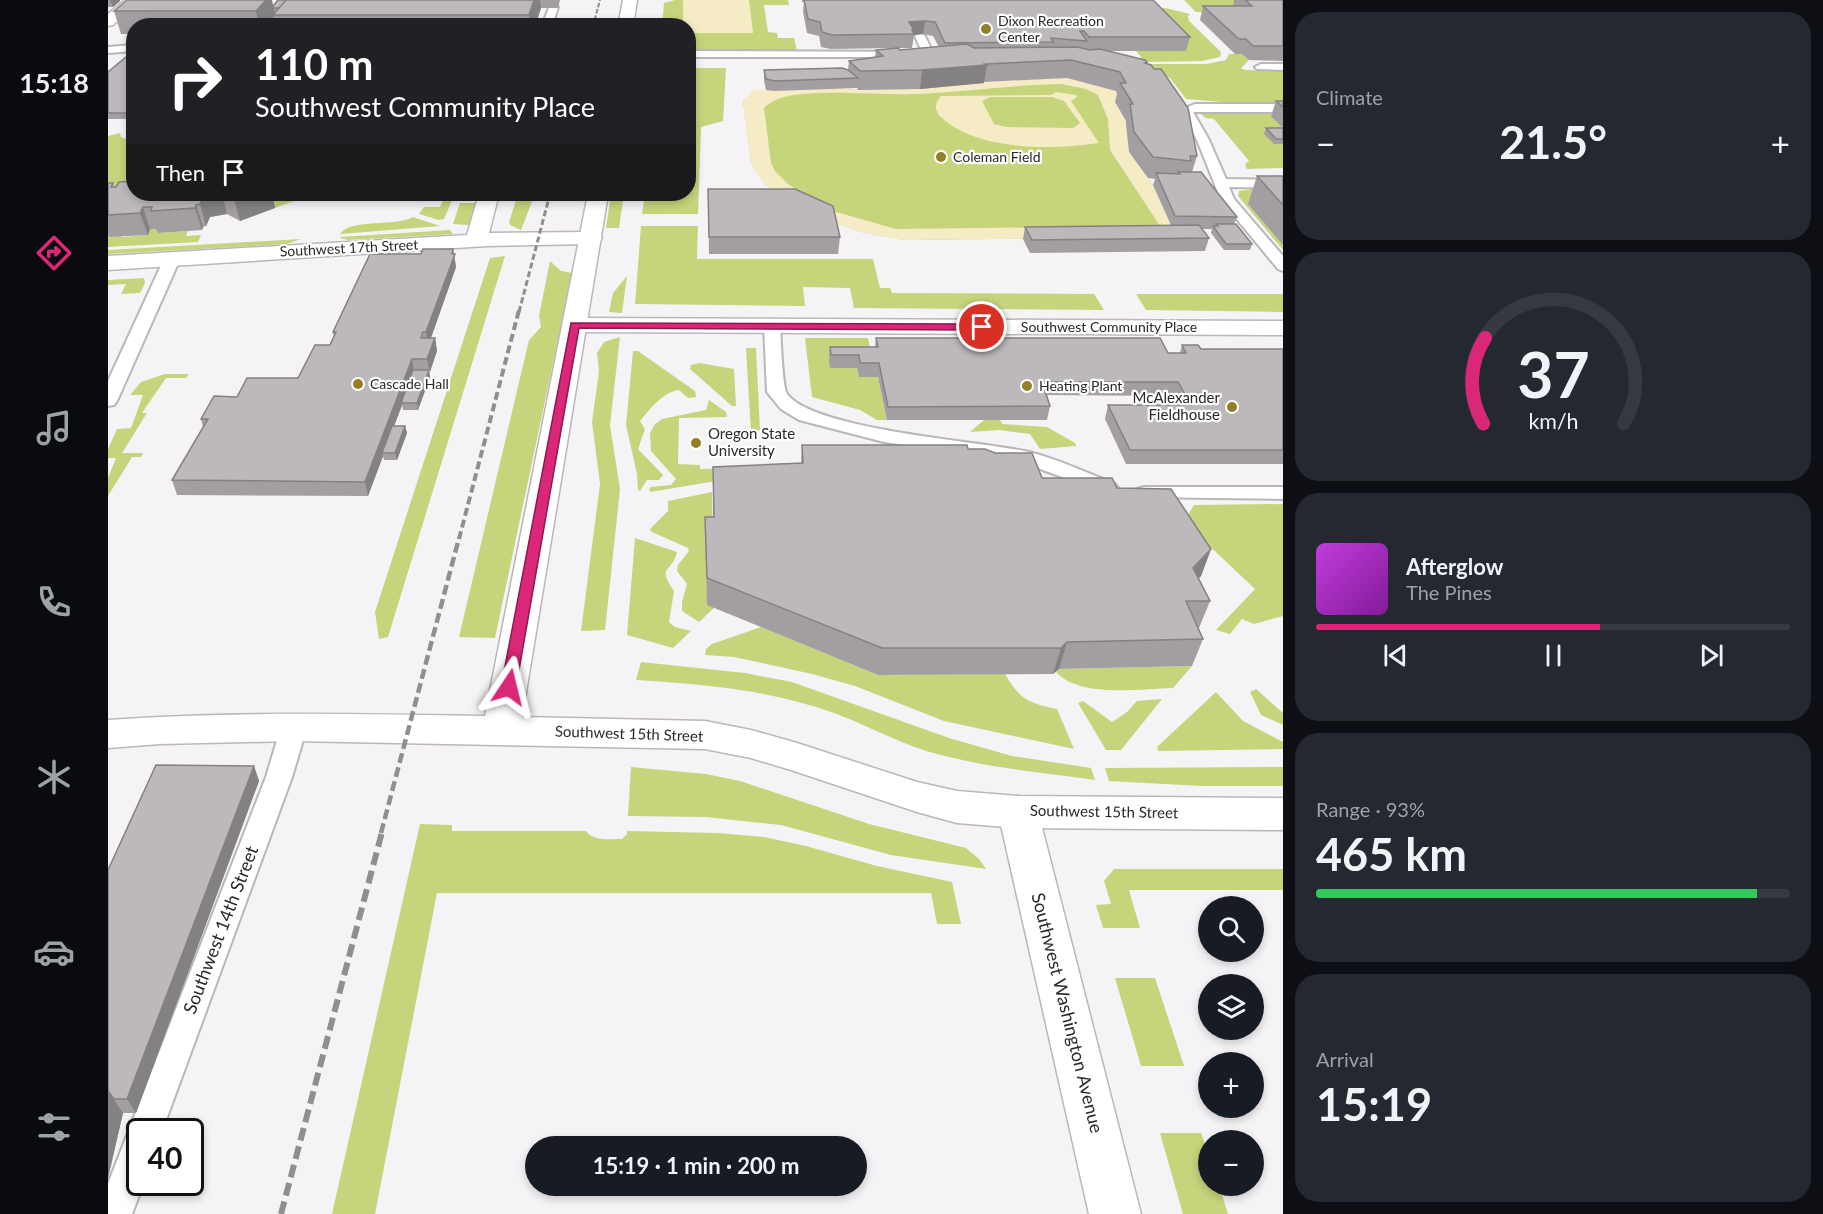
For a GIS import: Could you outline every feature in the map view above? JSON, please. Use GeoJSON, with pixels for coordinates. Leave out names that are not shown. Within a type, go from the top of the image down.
{"type":"FeatureCollection","features":[{"type":"Feature","properties":{"kind":"street"},"geometry":{"type":"LineString","coordinates":[[108,22],[134,0]]}},
{"type":"Feature","properties":{"kind":"street"},"geometry":{"type":"LineString","coordinates":[[627,18],[630,0]]}},
{"type":"Feature","properties":{"kind":"street"},"geometry":{"type":"LineString","coordinates":[[477,240],[487,201]]}},
{"type":"Feature","properties":{"kind":"street"},"geometry":{"type":"LineString","coordinates":[[501,731],[597,201]]}},
{"type":"Feature","properties":{"kind":"street","name":"Southwest 17th Street"},"geometry":{"type":"LineString","coordinates":[[108,263],[477,240],[591,238]]}},
{"type":"Feature","properties":{"kind":"street","name":"Southwest Community Place"},"geometry":{"type":"LineString","coordinates":[[574,325],[1283,328]]}},
{"type":"Feature","properties":{"kind":"street","name":"Southwest 15th Street"},"geometry":{"type":"LineString","coordinates":[[108,734],[160,730],[294,727],[705,735],[752,744],[917,797],[957,807],[1018,812],[1283,814]]}},
{"type":"Feature","properties":{"kind":"street","name":"Southwest Washington Avenue"},"geometry":{"type":"LineString","coordinates":[[1018,812],[1115,1214]]}},
{"type":"Feature","properties":{"kind":"lane"},"geometry":{"type":"LineString","coordinates":[[550,18],[553,8]]}},
{"type":"Feature","properties":{"kind":"lane"},"geometry":{"type":"LineString","coordinates":[[696,54],[798,60],[929,55],[920,36]]}},
{"type":"Feature","properties":{"kind":"lane"},"geometry":{"type":"LineString","coordinates":[[108,50],[126,49]]}},
{"type":"Feature","properties":{"kind":"lane"},"geometry":{"type":"LineString","coordinates":[[1261,67],[1283,67]]}},
{"type":"Feature","properties":{"kind":"lane"},"geometry":{"type":"LineString","coordinates":[[1283,108],[1195,108],[1186,110],[1203,140],[1228,200],[1283,266]]}},
{"type":"Feature","properties":{"kind":"lane"},"geometry":{"type":"LineString","coordinates":[[1220,183],[1283,183]]}},
{"type":"Feature","properties":{"kind":"lane"},"geometry":{"type":"LineString","coordinates":[[108,402],[172,259]]}},
{"type":"Feature","properties":{"kind":"lane"},"geometry":{"type":"LineString","coordinates":[[772,326],[776,392],[787,405],[806,416],[884,436],[996,451],[1029,458],[1109,488],[1129,493],[1283,493]]}},
{"type":"Feature","properties":{"kind":"lane","name":"Southwest 14th Street"},"geometry":{"type":"LineString","coordinates":[[150,1118],[279,777],[294,727]]}},
{"type":"Feature","properties":{"kind":"lane"},"geometry":{"type":"LineString","coordinates":[[114,1214],[126,1183]]}},
{"type":"Feature","properties":{"kind":"green space"},"geometry":{"type":"Polygon","coordinates":[[[675,0],[788,0],[789,5],[764,5],[768,32],[777,33],[778,38],[794,38],[797,51],[696,51],[696,18],[663,18],[664,3],[675,0]]]}},
{"type":"Feature","properties":{"kind":"green space"},"geometry":{"type":"Polygon","coordinates":[[[1184,0],[1283,0],[1239,12],[1196,12],[1184,0]]]}},
{"type":"Feature","properties":{"kind":"green space"},"geometry":{"type":"Polygon","coordinates":[[[1146,8],[1165,8],[1190,14],[1189,21],[1221,52],[1220,57],[1202,61],[1145,62],[1136,51],[1186,51],[1146,8]]]}},
{"type":"Feature","properties":{"kind":"green space"},"geometry":{"type":"Polygon","coordinates":[[[1229,54],[1242,54],[1249,60],[1241,68],[1245,70],[1283,71],[1283,102],[1222,102],[1186,99],[1170,78],[1156,75],[1147,64],[1207,64],[1226,60],[1229,54]]]}},
{"type":"Feature","properties":{"kind":"green space"},"geometry":{"type":"Polygon","coordinates":[[[696,68],[726,68],[723,121],[701,127],[698,214],[642,214],[644,201],[696,201],[696,68]]]}},
{"type":"Feature","properties":{"kind":"green space","name":"Coleman Field"},"geometry":{"type":"Polygon","coordinates":[[[1037,79],[1116,91],[1148,178],[1172,228],[1188,237],[904,240],[861,232],[824,219],[766,185],[751,161],[743,101],[755,90],[920,89],[1037,81],[1037,79]]]}},
{"type":"Feature","properties":{"kind":"green space"},"geometry":{"type":"Polygon","coordinates":[[[1207,112],[1271,113],[1283,128],[1283,168],[1247,169],[1245,164],[1249,161],[1214,119],[1206,118],[1201,114],[1207,112]]]}},
{"type":"Feature","properties":{"kind":"green space"},"geometry":{"type":"Polygon","coordinates":[[[120,133],[121,137],[126,139],[126,196],[108,199],[108,136],[120,133]]]}},
{"type":"Feature","properties":{"kind":"green space"},"geometry":{"type":"Polygon","coordinates":[[[1253,189],[1262,200],[1283,200],[1283,250],[1238,196],[1239,191],[1253,189]]]}},
{"type":"Feature","properties":{"kind":"green space"},"geometry":{"type":"Polygon","coordinates":[[[263,201],[294,201],[275,208],[263,201]]]}},
{"type":"Feature","properties":{"kind":"green space"},"geometry":{"type":"Polygon","coordinates":[[[443,201],[452,201],[444,219],[439,220],[419,214],[424,207],[440,207],[443,201]]]}},
{"type":"Feature","properties":{"kind":"green space"},"geometry":{"type":"Polygon","coordinates":[[[516,201],[532,201],[521,230],[510,225],[516,201]]]}},
{"type":"Feature","properties":{"kind":"green space"},"geometry":{"type":"Polygon","coordinates":[[[610,201],[623,201],[619,228],[606,228],[610,201]]]}},
{"type":"Feature","properties":{"kind":"green space"},"geometry":{"type":"Polygon","coordinates":[[[460,203],[477,203],[469,225],[453,224],[460,203]]]}},
{"type":"Feature","properties":{"kind":"green space"},"geometry":{"type":"Polygon","coordinates":[[[413,217],[440,226],[340,234],[353,226],[395,222],[413,217]]]}},
{"type":"Feature","properties":{"kind":"green space"},"geometry":{"type":"Polygon","coordinates":[[[641,226],[698,226],[697,259],[873,259],[880,288],[890,288],[892,293],[1094,294],[1104,310],[854,308],[850,288],[803,287],[805,306],[635,304],[641,226]]]}},
{"type":"Feature","properties":{"kind":"green space"},"geometry":{"type":"Polygon","coordinates":[[[150,229],[159,229],[158,233],[188,231],[186,236],[201,235],[198,242],[108,247],[108,232],[123,237],[147,235],[150,229]]]}},
{"type":"Feature","properties":{"kind":"green space"},"geometry":{"type":"Polygon","coordinates":[[[450,230],[453,234],[348,240],[340,238],[340,237],[450,230]]]}},
{"type":"Feature","properties":{"kind":"green space"},"geometry":{"type":"Polygon","coordinates":[[[301,239],[287,244],[108,254],[108,250],[301,239]]]}},
{"type":"Feature","properties":{"kind":"green space"},"geometry":{"type":"Polygon","coordinates":[[[505,256],[388,637],[379,639],[375,612],[490,258],[505,256]]]}},
{"type":"Feature","properties":{"kind":"green space"},"geometry":{"type":"Polygon","coordinates":[[[550,261],[561,271],[572,273],[495,638],[459,637],[529,340],[541,327],[539,316],[550,261]]]}},
{"type":"Feature","properties":{"kind":"green space"},"geometry":{"type":"Polygon","coordinates":[[[627,276],[622,313],[609,312],[613,293],[627,276]]]}},
{"type":"Feature","properties":{"kind":"green space"},"geometry":{"type":"Polygon","coordinates":[[[144,278],[145,283],[140,293],[121,294],[126,284],[108,285],[108,280],[144,278]]]}},
{"type":"Feature","properties":{"kind":"green space"},"geometry":{"type":"Polygon","coordinates":[[[1136,294],[1283,294],[1283,312],[1146,310],[1136,294]]]}},
{"type":"Feature","properties":{"kind":"green space"},"geometry":{"type":"Polygon","coordinates":[[[620,337],[610,425],[620,489],[605,630],[581,631],[600,484],[592,422],[599,371],[597,353],[604,342],[620,337]]]}},
{"type":"Feature","properties":{"kind":"green space"},"geometry":{"type":"Polygon","coordinates":[[[805,338],[868,338],[870,348],[857,368],[859,377],[878,377],[887,420],[877,420],[860,410],[812,397],[805,338]]]}},
{"type":"Feature","properties":{"kind":"green space"},"geometry":{"type":"Polygon","coordinates":[[[746,348],[756,348],[760,430],[751,433],[746,348]]]}},
{"type":"Feature","properties":{"kind":"green space"},"geometry":{"type":"Polygon","coordinates":[[[633,351],[638,351],[695,391],[696,397],[688,398],[679,390],[673,391],[657,402],[640,421],[645,429],[638,449],[663,475],[659,480],[647,480],[640,491],[626,425],[633,351]]]}},
{"type":"Feature","properties":{"kind":"green space"},"geometry":{"type":"Polygon","coordinates":[[[700,363],[734,369],[736,406],[732,406],[690,369],[691,365],[700,363]]]}},
{"type":"Feature","properties":{"kind":"green space"},"geometry":{"type":"Polygon","coordinates":[[[165,374],[189,374],[186,378],[166,378],[142,413],[147,413],[122,453],[143,453],[141,457],[132,457],[108,496],[108,478],[116,458],[108,458],[108,449],[117,429],[131,428],[143,395],[130,395],[141,382],[165,374]]]}},
{"type":"Feature","properties":{"kind":"green space"},"geometry":{"type":"Polygon","coordinates":[[[709,400],[726,412],[727,417],[679,418],[678,464],[700,465],[700,469],[750,468],[740,477],[650,492],[651,487],[671,485],[676,479],[651,451],[650,433],[655,424],[662,419],[706,410],[709,400]]]}},
{"type":"Feature","properties":{"kind":"green space"},"geometry":{"type":"Polygon","coordinates":[[[984,420],[1000,420],[1002,424],[1047,427],[1075,443],[1076,446],[1040,449],[1030,434],[999,430],[970,432],[984,420]]]}},
{"type":"Feature","properties":{"kind":"green space"},"geometry":{"type":"Polygon","coordinates":[[[712,492],[714,608],[699,622],[682,611],[687,584],[677,571],[678,565],[689,551],[688,548],[650,529],[668,511],[668,501],[712,492]]]}},
{"type":"Feature","properties":{"kind":"green space"},"geometry":{"type":"Polygon","coordinates":[[[1283,504],[1283,616],[1254,624],[1242,619],[1230,634],[1216,630],[1255,589],[1184,522],[1194,505],[1283,504]]]}},
{"type":"Feature","properties":{"kind":"green space"},"geometry":{"type":"Polygon","coordinates":[[[635,538],[677,552],[666,573],[674,591],[669,622],[675,627],[691,631],[673,648],[627,635],[635,538]]]}},
{"type":"Feature","properties":{"kind":"green space"},"geometry":{"type":"Polygon","coordinates":[[[761,627],[878,675],[1005,674],[1016,690],[1026,699],[1057,709],[1074,749],[944,721],[855,686],[812,674],[734,657],[705,655],[706,649],[712,644],[761,627]]]}},
{"type":"Feature","properties":{"kind":"green space"},"geometry":{"type":"Polygon","coordinates":[[[641,662],[745,673],[792,682],[949,738],[1012,756],[1091,768],[1095,780],[960,760],[913,746],[834,713],[786,699],[736,689],[636,680],[641,662]]]}},
{"type":"Feature","properties":{"kind":"green space"},"geometry":{"type":"Polygon","coordinates":[[[1192,666],[1173,688],[1144,690],[1094,689],[1079,686],[1056,672],[1059,669],[1192,666]]]}},
{"type":"Feature","properties":{"kind":"green space"},"geometry":{"type":"Polygon","coordinates":[[[1256,689],[1283,713],[1283,725],[1261,715],[1250,692],[1256,689]]]}},
{"type":"Feature","properties":{"kind":"green space"},"geometry":{"type":"Polygon","coordinates":[[[1216,692],[1243,721],[1283,742],[1283,749],[1158,751],[1157,747],[1216,692]]]}},
{"type":"Feature","properties":{"kind":"green space"},"geometry":{"type":"Polygon","coordinates":[[[1162,699],[1121,750],[1106,750],[1078,703],[1083,701],[1112,722],[1127,712],[1137,701],[1162,699]]]}},
{"type":"Feature","properties":{"kind":"green space"},"geometry":{"type":"Polygon","coordinates":[[[631,767],[706,774],[740,781],[869,824],[966,848],[979,859],[986,869],[891,855],[781,825],[706,817],[628,816],[631,767]]]}},
{"type":"Feature","properties":{"kind":"green space"},"geometry":{"type":"Polygon","coordinates":[[[1283,767],[1283,786],[1202,786],[1109,781],[1105,768],[1283,767]]]}},
{"type":"Feature","properties":{"kind":"green space"},"geometry":{"type":"Polygon","coordinates":[[[420,824],[452,825],[452,831],[586,831],[593,837],[607,839],[622,839],[627,831],[718,833],[764,837],[877,866],[952,882],[961,924],[937,924],[931,893],[437,893],[375,1214],[332,1214],[420,824]]]}},
{"type":"Feature","properties":{"kind":"green space"},"geometry":{"type":"Polygon","coordinates":[[[1114,869],[1283,869],[1283,890],[1129,890],[1140,928],[1103,928],[1096,905],[1111,904],[1104,881],[1114,869]]]}},
{"type":"Feature","properties":{"kind":"green space"},"geometry":{"type":"Polygon","coordinates":[[[1115,978],[1155,978],[1184,1066],[1141,1066],[1115,978]]]}},
{"type":"Feature","properties":{"kind":"green space"},"geometry":{"type":"Polygon","coordinates":[[[1160,1133],[1198,1133],[1198,1196],[1222,1196],[1228,1214],[1183,1214],[1160,1133]]]}},
{"type":"Feature","properties":{"kind":"sand"},"geometry":{"type":"Polygon","coordinates":[[[683,0],[749,0],[753,33],[696,33],[696,18],[683,18],[683,0]]]}},
{"type":"Feature","properties":{"kind":"sand"},"geometry":{"type":"Polygon","coordinates":[[[1067,78],[1116,91],[1148,178],[1172,228],[1188,237],[904,240],[861,232],[824,219],[777,194],[766,185],[751,161],[743,101],[755,90],[920,89],[982,82],[1067,78]],[[1061,84],[918,94],[824,93],[789,96],[774,101],[764,108],[771,163],[775,171],[788,184],[829,210],[896,229],[1160,226],[1110,150],[1108,119],[1098,95],[1086,89],[1061,84]]]}},
{"type":"Feature","properties":{"kind":"sand"},"geometry":{"type":"Polygon","coordinates":[[[1056,92],[1076,95],[1077,97],[1071,101],[1099,143],[1040,147],[997,143],[958,130],[938,114],[936,108],[941,96],[1051,95],[1056,92]],[[990,97],[982,101],[994,124],[1006,127],[1073,128],[1080,123],[1064,101],[1052,97],[990,97]]]}},
{"type":"Feature","properties":{"kind":"building"},"geometry":{"type":"Polygon","coordinates":[[[127,0],[266,0],[256,11],[114,11],[127,0]]]}},
{"type":"Feature","properties":{"kind":"building"},"geometry":{"type":"Polygon","coordinates":[[[278,0],[286,0],[279,8],[273,8],[273,6],[278,0]]]}},
{"type":"Feature","properties":{"kind":"building"},"geometry":{"type":"Polygon","coordinates":[[[286,0],[534,0],[529,15],[273,15],[286,0]]]}},
{"type":"Feature","properties":{"kind":"building","name":"Dixon Recreation Center"},"geometry":{"type":"Polygon","coordinates":[[[804,0],[1153,0],[1190,37],[1089,37],[1084,31],[1080,31],[1087,41],[1051,38],[1053,42],[945,43],[935,22],[925,21],[909,22],[914,34],[832,35],[822,32],[820,22],[808,19],[804,0]]]}},
{"type":"Feature","properties":{"kind":"building"},"geometry":{"type":"Polygon","coordinates":[[[1245,0],[1283,0],[1283,46],[1253,46],[1246,39],[1239,39],[1203,6],[1252,6],[1245,0]]]}},
{"type":"Feature","properties":{"kind":"building"},"geometry":{"type":"Polygon","coordinates":[[[967,44],[974,48],[1077,47],[1090,50],[1100,49],[1145,60],[1147,62],[1145,63],[1154,69],[1161,69],[1188,108],[1197,156],[1190,156],[1191,161],[1153,157],[1134,132],[1130,104],[1133,104],[1120,83],[1126,83],[1120,72],[1071,60],[922,70],[860,71],[849,61],[883,56],[876,50],[967,44]]]}},
{"type":"Feature","properties":{"kind":"building"},"geometry":{"type":"Polygon","coordinates":[[[126,57],[126,113],[108,113],[108,72],[126,57]]]}},
{"type":"Feature","properties":{"kind":"building"},"geometry":{"type":"Polygon","coordinates":[[[842,68],[858,78],[775,81],[766,79],[764,70],[842,68]]]}},
{"type":"Feature","properties":{"kind":"building"},"geometry":{"type":"Polygon","coordinates":[[[1266,128],[1283,128],[1283,139],[1276,139],[1266,128]]]}},
{"type":"Feature","properties":{"kind":"building"},"geometry":{"type":"Polygon","coordinates":[[[1178,172],[1201,172],[1237,217],[1175,216],[1156,173],[1180,174],[1178,172]]]}},
{"type":"Feature","properties":{"kind":"building"},"geometry":{"type":"Polygon","coordinates":[[[1257,176],[1283,176],[1283,205],[1257,176]]]}},
{"type":"Feature","properties":{"kind":"building"},"geometry":{"type":"Polygon","coordinates":[[[119,182],[126,182],[126,201],[201,201],[195,208],[151,211],[152,207],[143,207],[140,213],[108,215],[108,183],[113,183],[111,187],[116,187],[119,182]]]}},
{"type":"Feature","properties":{"kind":"building"},"geometry":{"type":"Polygon","coordinates":[[[708,189],[795,189],[833,206],[840,237],[709,237],[708,189]]]}},
{"type":"Feature","properties":{"kind":"building"},"geometry":{"type":"Polygon","coordinates":[[[1216,224],[1236,224],[1252,244],[1226,244],[1213,226],[1218,226],[1216,224]]]}},
{"type":"Feature","properties":{"kind":"building"},"geometry":{"type":"Polygon","coordinates":[[[1199,225],[1209,238],[1032,240],[1025,227],[1199,225]]]}},
{"type":"Feature","properties":{"kind":"building","name":"Cascade Hall"},"geometry":{"type":"Polygon","coordinates":[[[423,249],[453,249],[452,254],[455,254],[426,332],[423,332],[421,338],[435,338],[427,359],[412,359],[365,482],[172,480],[208,419],[201,419],[214,396],[237,397],[247,378],[298,378],[315,345],[330,345],[336,332],[333,332],[370,254],[421,254],[423,249]]]}},
{"type":"Feature","properties":{"kind":"building"},"geometry":{"type":"Polygon","coordinates":[[[876,338],[1160,338],[1168,353],[1186,353],[1182,345],[1198,345],[1201,349],[1283,349],[1283,450],[1130,450],[1108,405],[1191,405],[1178,382],[1042,382],[1050,406],[888,407],[879,363],[860,363],[859,355],[831,355],[830,347],[878,347],[876,338]]]}},
{"type":"Feature","properties":{"kind":"building"},"geometry":{"type":"Polygon","coordinates":[[[413,370],[429,370],[417,403],[401,403],[413,370]]]}},
{"type":"Feature","properties":{"kind":"building"},"geometry":{"type":"Polygon","coordinates":[[[392,426],[405,426],[395,453],[382,453],[392,426]]]}},
{"type":"Feature","properties":{"kind":"building"},"geometry":{"type":"Polygon","coordinates":[[[802,445],[967,445],[968,449],[985,449],[995,453],[1032,453],[1042,478],[1112,478],[1117,488],[1171,489],[1211,549],[1193,568],[1210,601],[1186,601],[1203,639],[1067,642],[1061,648],[882,648],[707,578],[705,517],[714,517],[713,467],[803,463],[802,445]]]}},
{"type":"Feature","properties":{"kind":"building"},"geometry":{"type":"Polygon","coordinates":[[[156,765],[254,766],[127,1099],[114,1099],[108,1091],[108,870],[156,765]]]}},
{"type":"Feature","properties":{"kind":"railway"},"geometry":{"type":"LineString","coordinates":[[595,18],[600,0]]}},
{"type":"Feature","properties":{"kind":"railway"},"geometry":{"type":"LineString","coordinates":[[519,312],[548,201]]}},
{"type":"Feature","properties":{"kind":"railway"},"geometry":{"type":"LineString","coordinates":[[459,539],[519,310]]}},
{"type":"Feature","properties":{"kind":"railway"},"geometry":{"type":"LineString","coordinates":[[381,833],[459,538]]}},
{"type":"Feature","properties":{"kind":"railway"},"geometry":{"type":"LineString","coordinates":[[281,1214],[382,832]]}},
{"type":"Feature","properties":{"kind":"place","name":"Dixon Recreation Center"},"geometry":{"type":"Point","coordinates":[986,29]}},
{"type":"Feature","properties":{"kind":"place","name":"Coleman Field"},"geometry":{"type":"Point","coordinates":[941,157]}},
{"type":"Feature","properties":{"kind":"place","name":"Cascade Hall"},"geometry":{"type":"Point","coordinates":[358,384]}},
{"type":"Feature","properties":{"kind":"place","name":"Heating Plant"},"geometry":{"type":"Point","coordinates":[1027,386]}},
{"type":"Feature","properties":{"kind":"place","name":"McAlexander Fieldhouse"},"geometry":{"type":"Point","coordinates":[1232,407]}},
{"type":"Feature","properties":{"kind":"place","name":"Oregon State University"},"geometry":{"type":"Point","coordinates":[696,443]}},
{"type":"Feature","properties":{"kind":"route"},"geometry":{"type":"LineString","coordinates":[[509,687],[574,325],[982,327]]}}]}
